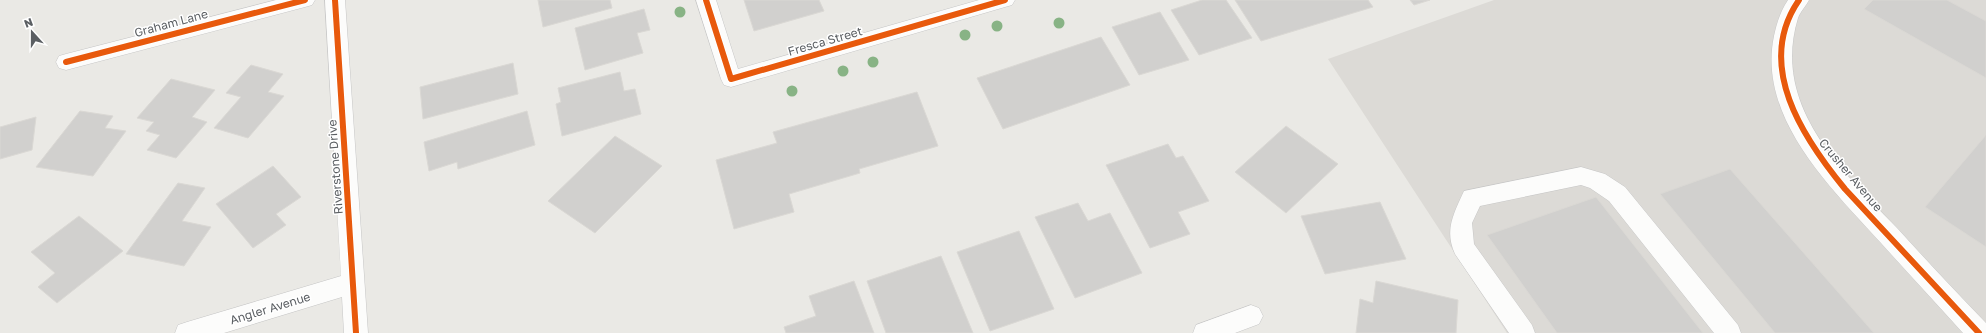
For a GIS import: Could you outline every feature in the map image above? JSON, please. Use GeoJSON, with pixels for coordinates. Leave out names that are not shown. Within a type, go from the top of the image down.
{"type":"FeatureCollection","features":[{"type":"Feature","properties":{"kind":"street","name":"Graham Lane"},"geometry":{"type":"LineString","coordinates":[[66,62],[305,0]]}},
{"type":"Feature","properties":{"kind":"street","name":"Riverstone Drive"},"geometry":{"type":"LineString","coordinates":[[335,0],[356,333]]}},
{"type":"Feature","properties":{"kind":"street","name":"Fresca Street"},"geometry":{"type":"LineString","coordinates":[[706,0],[731,80],[1004,0]]}},
{"type":"Feature","properties":{"kind":"street","name":"Crusher Avenue"},"geometry":{"type":"LineString","coordinates":[[1799,0],[1788,17],[1782,46],[1783,79],[1794,117],[1814,149],[1845,190],[1978,333]]}},
{"type":"Feature","properties":{"kind":"street"},"geometry":{"type":"LineString","coordinates":[[1523,333],[1463,247],[1461,223],[1472,198],[1580,176],[1597,181],[1617,194],[1729,333]]}},
{"type":"Feature","properties":{"kind":"street","name":"Angler Avenue"},"geometry":{"type":"LineString","coordinates":[[188,333],[353,282]]}},
{"type":"Feature","properties":{"kind":"street"},"geometry":{"type":"LineString","coordinates":[[1205,333],[1251,316]]}},
{"type":"Feature","properties":{"kind":"shaded area"},"geometry":{"type":"Polygon","coordinates":[[[1494,0],[1986,0],[1986,333],[1507,333],[1328,59],[1494,0]]]}},
{"type":"Feature","properties":{"kind":"building"},"geometry":{"type":"Polygon","coordinates":[[[538,0],[610,0],[612,8],[543,27],[538,0]]]}},
{"type":"Feature","properties":{"kind":"building"},"geometry":{"type":"Polygon","coordinates":[[[744,0],[819,0],[824,11],[754,31],[744,0]]]}},
{"type":"Feature","properties":{"kind":"building"},"geometry":{"type":"Polygon","coordinates":[[[1202,0],[1226,0],[1252,38],[1199,55],[1171,10],[1202,0]]]}},
{"type":"Feature","properties":{"kind":"building"},"geometry":{"type":"Polygon","coordinates":[[[1235,0],[1368,0],[1373,7],[1261,41],[1235,0]]]}},
{"type":"Feature","properties":{"kind":"building"},"geometry":{"type":"Polygon","coordinates":[[[1410,0],[1430,0],[1414,5],[1410,0]]]}},
{"type":"Feature","properties":{"kind":"building"},"geometry":{"type":"Polygon","coordinates":[[[1873,0],[1947,0],[1986,21],[1986,78],[1864,9],[1873,0]]]}},
{"type":"Feature","properties":{"kind":"building"},"geometry":{"type":"Polygon","coordinates":[[[644,9],[650,30],[637,33],[643,53],[585,70],[575,28],[644,9]]]}},
{"type":"Feature","properties":{"kind":"building"},"geometry":{"type":"Polygon","coordinates":[[[1160,12],[1189,60],[1139,75],[1112,27],[1160,12]]]}},
{"type":"Feature","properties":{"kind":"building"},"geometry":{"type":"Polygon","coordinates":[[[1101,37],[1130,85],[1003,129],[977,78],[1101,37]]]}},
{"type":"Feature","properties":{"kind":"building"},"geometry":{"type":"Polygon","coordinates":[[[513,63],[518,94],[423,119],[420,87],[513,63]]]}},
{"type":"Feature","properties":{"kind":"building"},"geometry":{"type":"Polygon","coordinates":[[[251,65],[283,74],[268,92],[284,96],[248,138],[214,128],[241,97],[226,93],[251,65]]]}},
{"type":"Feature","properties":{"kind":"building"},"geometry":{"type":"Polygon","coordinates":[[[620,72],[624,91],[635,89],[641,114],[562,136],[556,104],[561,102],[558,88],[620,72]]]}},
{"type":"Feature","properties":{"kind":"building"},"geometry":{"type":"Polygon","coordinates":[[[171,79],[215,90],[192,117],[207,122],[176,158],[147,150],[160,135],[146,131],[154,122],[137,118],[171,79]]]}},
{"type":"Feature","properties":{"kind":"building"},"geometry":{"type":"Polygon","coordinates":[[[917,92],[938,146],[859,169],[860,173],[789,194],[794,212],[734,229],[716,160],[777,143],[773,132],[917,92]]]}},
{"type":"Feature","properties":{"kind":"building"},"geometry":{"type":"Polygon","coordinates":[[[80,111],[113,116],[105,128],[126,131],[93,176],[36,167],[80,111]]]}},
{"type":"Feature","properties":{"kind":"building"},"geometry":{"type":"Polygon","coordinates":[[[527,111],[535,145],[458,169],[457,162],[429,171],[424,142],[527,111]]]}},
{"type":"Feature","properties":{"kind":"building"},"geometry":{"type":"Polygon","coordinates":[[[36,117],[32,150],[0,159],[0,127],[36,117]]]}},
{"type":"Feature","properties":{"kind":"building"},"geometry":{"type":"Polygon","coordinates":[[[1286,126],[1338,164],[1286,213],[1235,172],[1286,126]]]}},
{"type":"Feature","properties":{"kind":"building"},"geometry":{"type":"Polygon","coordinates":[[[1986,135],[1986,247],[1925,207],[1986,135]]]}},
{"type":"Feature","properties":{"kind":"building"},"geometry":{"type":"Polygon","coordinates":[[[615,136],[662,166],[595,233],[548,201],[615,136]]]}},
{"type":"Feature","properties":{"kind":"building"},"geometry":{"type":"Polygon","coordinates":[[[1168,144],[1176,158],[1183,156],[1209,201],[1178,212],[1190,234],[1150,248],[1106,165],[1168,144]]]}},
{"type":"Feature","properties":{"kind":"building"},"geometry":{"type":"Polygon","coordinates":[[[273,166],[301,197],[276,214],[286,225],[253,248],[216,204],[273,166]]]}},
{"type":"Feature","properties":{"kind":"building"},"geometry":{"type":"Polygon","coordinates":[[[1730,169],[1874,333],[1775,333],[1660,194],[1730,169]]]}},
{"type":"Feature","properties":{"kind":"building"},"geometry":{"type":"Polygon","coordinates":[[[178,183],[205,188],[182,221],[211,227],[184,266],[126,254],[178,183]]]}},
{"type":"Feature","properties":{"kind":"building"},"geometry":{"type":"Polygon","coordinates":[[[1596,197],[1703,333],[1557,333],[1487,235],[1596,197]]]}},
{"type":"Feature","properties":{"kind":"building"},"geometry":{"type":"Polygon","coordinates":[[[1380,202],[1406,259],[1325,274],[1301,216],[1380,202]]]}},
{"type":"Feature","properties":{"kind":"building"},"geometry":{"type":"Polygon","coordinates":[[[1078,203],[1088,221],[1110,213],[1142,273],[1075,298],[1035,217],[1078,203]]]}},
{"type":"Feature","properties":{"kind":"building"},"geometry":{"type":"Polygon","coordinates":[[[79,216],[123,251],[57,303],[38,287],[55,273],[31,252],[79,216]]]}},
{"type":"Feature","properties":{"kind":"building"},"geometry":{"type":"Polygon","coordinates":[[[1019,231],[1054,309],[990,331],[957,252],[1019,231]]]}},
{"type":"Feature","properties":{"kind":"building"},"geometry":{"type":"Polygon","coordinates":[[[941,256],[973,333],[886,333],[867,281],[941,256]]]}},
{"type":"Feature","properties":{"kind":"building"},"geometry":{"type":"Polygon","coordinates":[[[854,281],[874,333],[786,333],[784,327],[816,316],[809,296],[854,281]]]}},
{"type":"Feature","properties":{"kind":"building"},"geometry":{"type":"Polygon","coordinates":[[[1376,281],[1458,300],[1456,333],[1356,333],[1360,299],[1373,303],[1376,281]]]}},
{"type":"Feature","properties":{"kind":"cycle path"},"geometry":{"type":"LineString","coordinates":[[66,62],[305,0]]}},
{"type":"Feature","properties":{"kind":"cycle path"},"geometry":{"type":"LineString","coordinates":[[335,0],[356,333]]}},
{"type":"Feature","properties":{"kind":"cycle path"},"geometry":{"type":"LineString","coordinates":[[706,0],[731,79],[1005,0]]}},
{"type":"Feature","properties":{"kind":"cycle path"},"geometry":{"type":"LineString","coordinates":[[1799,0],[1788,18],[1781,50],[1783,81],[1792,110],[1806,138],[1845,189],[1979,333]]}}]}
